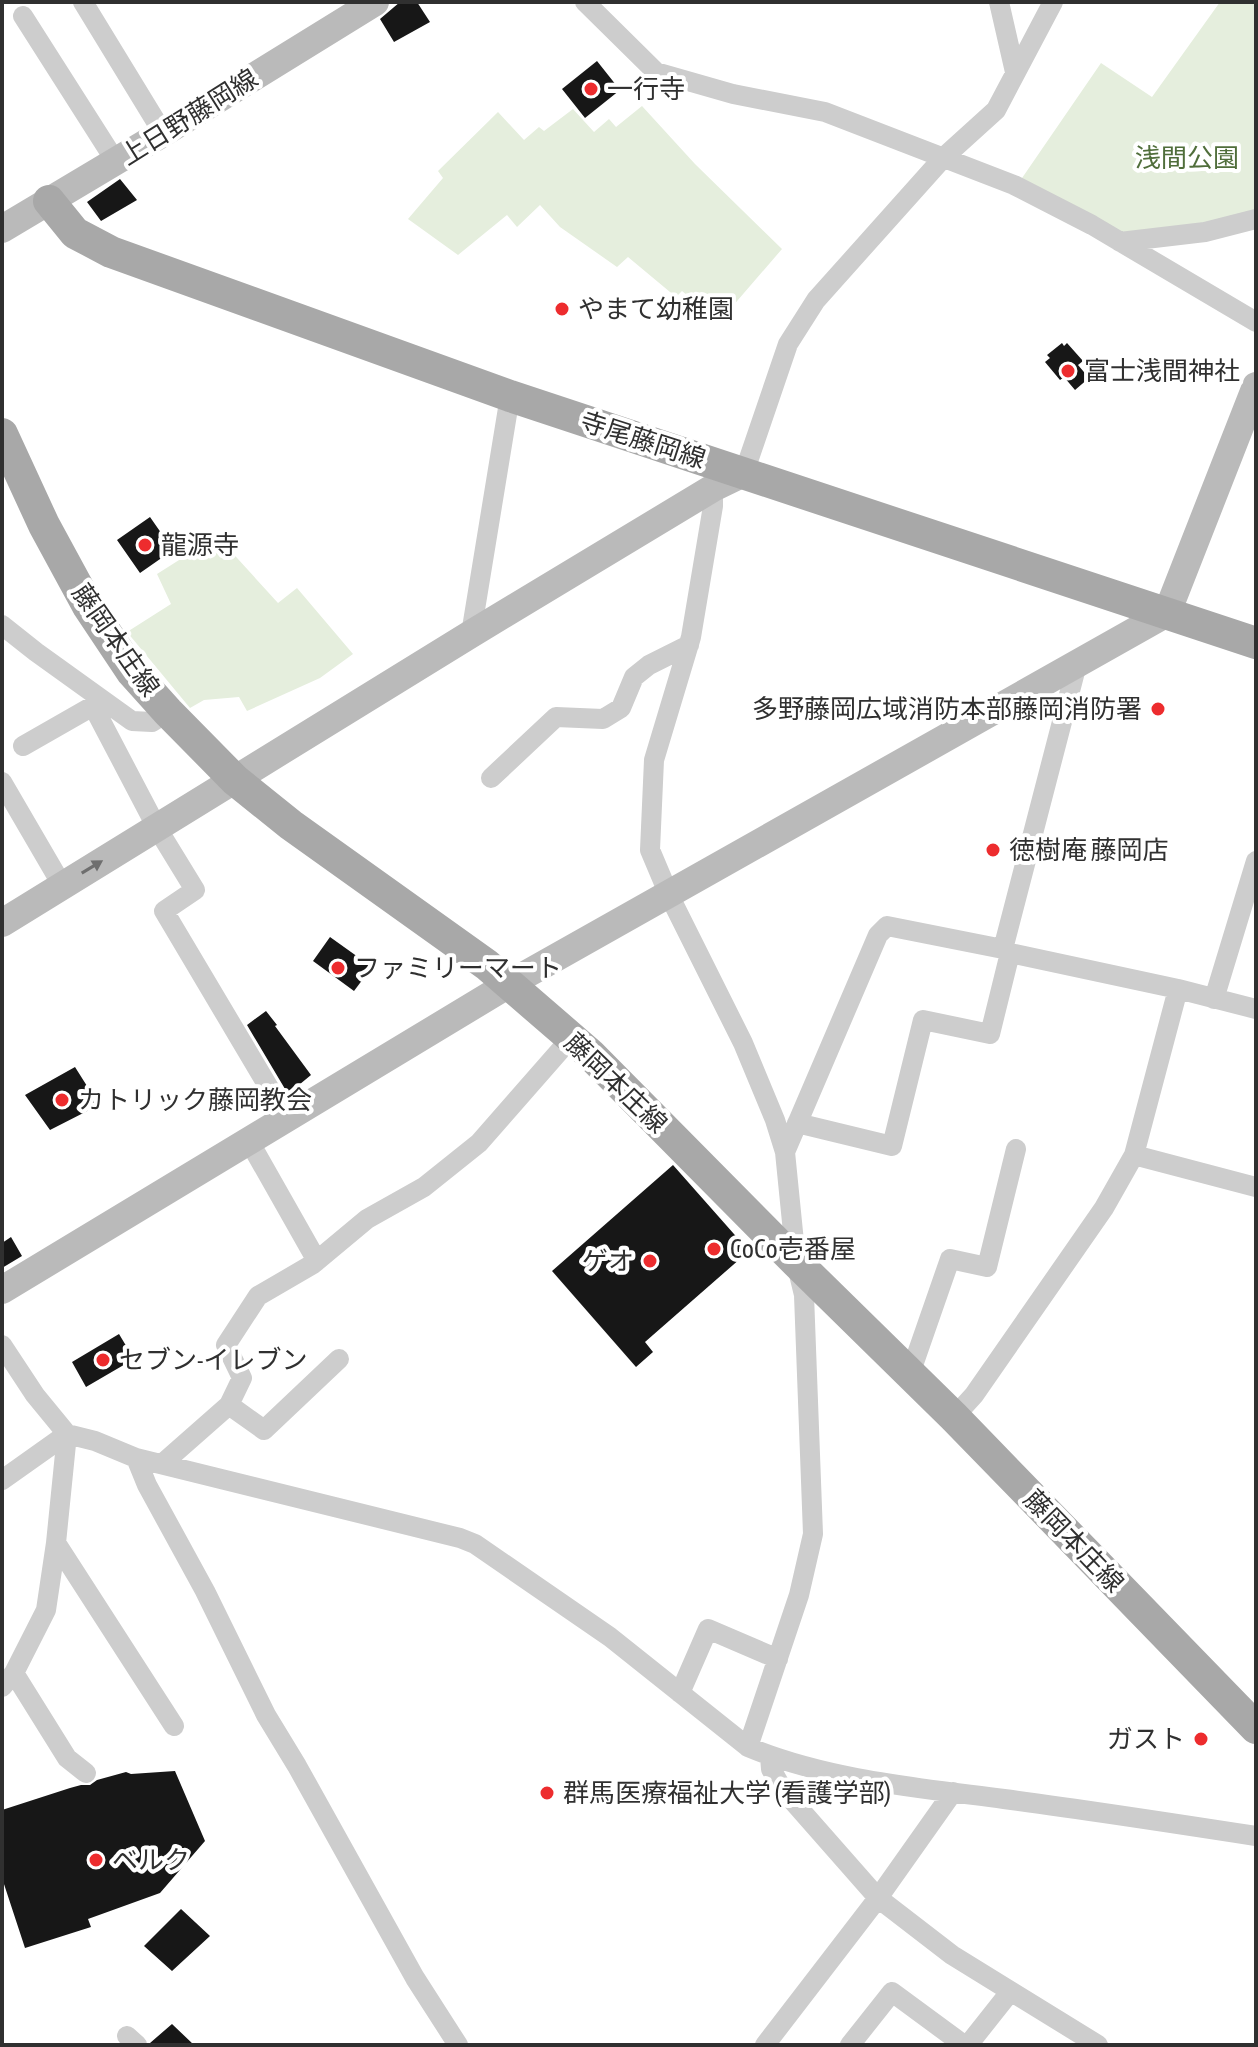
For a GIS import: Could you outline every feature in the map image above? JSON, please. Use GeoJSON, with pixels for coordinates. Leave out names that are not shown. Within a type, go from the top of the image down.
{"type":"FeatureCollection","features":[{"type":"Feature","properties":{"kind":"main road","name":"寺尾藤岡線"},"geometry":{"type":"LineString","coordinates":[[49,201],[75,233],[111,252],[510,396],[1256,643]]}},
{"type":"Feature","properties":{"kind":"main road","name":"藤岡本庄線"},"geometry":{"type":"LineString","coordinates":[[2,434],[44,525],[88,606],[132,672],[168,712],[235,780],[291,825],[487,965],[590,1054],[954,1417],[1256,1728]]}},
{"type":"Feature","properties":{"kind":"street"},"geometry":{"type":"LineString","coordinates":[[83,2],[163,133]]}},
{"type":"Feature","properties":{"kind":"street","name":"上日野藤岡線"},"geometry":{"type":"LineString","coordinates":[[2,229],[375,2]]}},
{"type":"Feature","properties":{"kind":"street"},"geometry":{"type":"LineString","coordinates":[[999,2],[1015,72]]}},
{"type":"Feature","properties":{"kind":"street"},"geometry":{"type":"LineString","coordinates":[[2,923],[471,634],[713,488],[744,473],[788,344],[816,300],[943,158],[996,110],[1053,2]]}},
{"type":"Feature","properties":{"kind":"street"},"geometry":{"type":"LineString","coordinates":[[593,4],[656,72],[733,94],[825,112],[1014,185],[1092,225],[1256,322]]}},
{"type":"Feature","properties":{"kind":"street"},"geometry":{"type":"LineString","coordinates":[[23,16],[116,162]]}},
{"type":"Feature","properties":{"kind":"street"},"geometry":{"type":"LineString","coordinates":[[1120,242],[1205,232],[1256,219]]}},
{"type":"Feature","properties":{"kind":"street"},"geometry":{"type":"LineString","coordinates":[[2,1290],[509,984],[1167,613],[1256,386]]}},
{"type":"Feature","properties":{"kind":"street"},"geometry":{"type":"LineString","coordinates":[[471,634],[510,396]]}},
{"type":"Feature","properties":{"kind":"street"},"geometry":{"type":"LineString","coordinates":[[713,488],[713,506],[689,645],[654,760],[650,850],[669,895],[743,1043],[775,1120],[785,1152],[796,1262],[804,1295],[813,1534],[799,1595],[748,1747]]}},
{"type":"Feature","properties":{"kind":"street"},"geometry":{"type":"LineString","coordinates":[[2,625],[96,702],[132,721],[152,722],[168,712]]}},
{"type":"Feature","properties":{"kind":"street"},"geometry":{"type":"LineString","coordinates":[[491,778],[556,717],[603,719],[621,708],[634,677],[649,665],[689,645]]}},
{"type":"Feature","properties":{"kind":"street"},"geometry":{"type":"LineString","coordinates":[[797,1123],[892,1146],[923,1020],[990,1034],[1007,951],[1077,664]]}},
{"type":"Feature","properties":{"kind":"street"},"geometry":{"type":"LineString","coordinates":[[23,746],[96,702]]}},
{"type":"Feature","properties":{"kind":"street"},"geometry":{"type":"LineString","coordinates":[[96,702],[157,828],[195,890],[164,911],[287,1118]]}},
{"type":"Feature","properties":{"kind":"street"},"geometry":{"type":"LineString","coordinates":[[2,782],[62,885]]}},
{"type":"Feature","properties":{"kind":"street"},"geometry":{"type":"LineString","coordinates":[[1214,999],[1256,861]]}},
{"type":"Feature","properties":{"kind":"street"},"geometry":{"type":"LineString","coordinates":[[785,1152],[878,935],[887,926],[1256,1009]]}},
{"type":"Feature","properties":{"kind":"street"},"geometry":{"type":"LineString","coordinates":[[954,1417],[974,1395],[1104,1208],[1134,1155],[1178,989]]}},
{"type":"Feature","properties":{"kind":"street"},"geometry":{"type":"LineString","coordinates":[[162,1464],[229,1405],[242,1378],[226,1345],[258,1296],[317,1261],[367,1219],[424,1187],[479,1143],[571,1038]]}},
{"type":"Feature","properties":{"kind":"street"},"geometry":{"type":"LineString","coordinates":[[249,1141],[317,1261]]}},
{"type":"Feature","properties":{"kind":"street"},"geometry":{"type":"LineString","coordinates":[[910,1374],[950,1259],[987,1267],[1016,1149]]}},
{"type":"Feature","properties":{"kind":"street"},"geometry":{"type":"LineString","coordinates":[[1134,1155],[1256,1187]]}},
{"type":"Feature","properties":{"kind":"street"},"geometry":{"type":"LineString","coordinates":[[2,1345],[35,1395],[67,1434],[95,1441],[136,1458],[475,1544],[610,1637],[748,1747],[770,1756],[855,1777],[1256,1836]]}},
{"type":"Feature","properties":{"kind":"street"},"geometry":{"type":"LineString","coordinates":[[229,1405],[264,1430],[339,1359]]}},
{"type":"Feature","properties":{"kind":"street"},"geometry":{"type":"LineString","coordinates":[[2,1480],[67,1434]]}},
{"type":"Feature","properties":{"kind":"street"},"geometry":{"type":"LineString","coordinates":[[67,1434],[46,1610],[8,1680],[67,1758],[86,1773]]}},
{"type":"Feature","properties":{"kind":"street"},"geometry":{"type":"LineString","coordinates":[[136,1458],[266,1715],[415,1978],[456,2044]]}},
{"type":"Feature","properties":{"kind":"street"},"geometry":{"type":"LineString","coordinates":[[56,1543],[174,1726]]}},
{"type":"Feature","properties":{"kind":"street"},"geometry":{"type":"LineString","coordinates":[[680,1693],[708,1629],[778,1659]]}},
{"type":"Feature","properties":{"kind":"street"},"geometry":{"type":"LineString","coordinates":[[770,1756],[771,1769],[783,1790],[878,1898],[952,1955],[1098,2045]]}},
{"type":"Feature","properties":{"kind":"street"},"geometry":{"type":"LineString","coordinates":[[765,2045],[878,1898],[953,1792]]}},
{"type":"Feature","properties":{"kind":"street"},"geometry":{"type":"LineString","coordinates":[[850,2045],[892,1992],[966,2045],[1010,1992]]}},
{"type":"Feature","properties":{"kind":"green space","name":"浅間公園"},"geometry":{"type":"Polygon","coordinates":[[[1220,2],[1256,2],[1256,213],[1199,226],[1120,234],[1020,181],[1101,63],[1152,97],[1220,2]]]}},
{"type":"Feature","properties":{"kind":"green space"},"geometry":{"type":"Polygon","coordinates":[[[642,106],[695,164],[782,249],[719,322],[682,291],[676,297],[628,257],[617,267],[560,227],[540,205],[517,227],[507,215],[458,255],[408,219],[443,178],[438,171],[498,112],[524,140],[539,127],[544,131],[573,109],[594,132],[609,119],[616,127],[642,106]]]}},
{"type":"Feature","properties":{"kind":"green space"},"geometry":{"type":"Polygon","coordinates":[[[217,536],[278,603],[297,588],[353,654],[320,678],[247,711],[239,697],[204,700],[190,708],[127,632],[171,604],[157,574],[217,536]]]}},
{"type":"Feature","properties":{"kind":"building"},"geometry":{"type":"Polygon","coordinates":[[[400,2],[417,2],[430,22],[394,42],[380,19],[400,2]]]}},
{"type":"Feature","properties":{"kind":"building","name":"一行寺"},"geometry":{"type":"Polygon","coordinates":[[[597,61],[620,90],[585,118],[562,89],[597,61]]]}},
{"type":"Feature","properties":{"kind":"building"},"geometry":{"type":"Polygon","coordinates":[[[120,179],[137,200],[101,221],[87,202],[120,179]]]}},
{"type":"Feature","properties":{"kind":"building","name":"富士浅間神社"},"geometry":{"type":"Polygon","coordinates":[[[1062,343],[1064,346],[1067,343],[1083,361],[1078,365],[1089,378],[1075,390],[1064,377],[1060,380],[1045,362],[1050,358],[1047,355],[1062,343]]]}},
{"type":"Feature","properties":{"kind":"building","name":"龍源寺"},"geometry":{"type":"Polygon","coordinates":[[[150,517],[173,550],[140,573],[117,540],[150,517]]]}},
{"type":"Feature","properties":{"kind":"building"},"geometry":{"type":"Polygon","coordinates":[[[330,937],[372,967],[354,991],[313,961],[330,937]]]}},
{"type":"Feature","properties":{"kind":"building"},"geometry":{"type":"Polygon","coordinates":[[[266,1011],[311,1075],[288,1094],[247,1025],[266,1011]]]}},
{"type":"Feature","properties":{"kind":"building","name":"カトリック藤岡教会"},"geometry":{"type":"Polygon","coordinates":[[[75,1067],[99,1105],[50,1130],[25,1095],[75,1067]]]}},
{"type":"Feature","properties":{"kind":"building","name":"ゲオ"},"geometry":{"type":"Polygon","coordinates":[[[673,1165],[749,1251],[645,1342],[653,1352],[636,1367],[552,1271],[673,1165]]]}},
{"type":"Feature","properties":{"kind":"building"},"geometry":{"type":"Polygon","coordinates":[[[11,1237],[22,1256],[2,1268],[2,1243],[11,1237]]]}},
{"type":"Feature","properties":{"kind":"building","name":"セブン-イレブン"},"geometry":{"type":"Polygon","coordinates":[[[119,1334],[134,1359],[86,1387],[72,1362],[119,1334]]]}},
{"type":"Feature","properties":{"kind":"building","name":"ベルク"},"geometry":{"type":"Polygon","coordinates":[[[175,1771],[205,1841],[160,1893],[88,1919],[91,1927],[25,1948],[2,1878],[2,1810],[126,1772],[175,1771]]]}},
{"type":"Feature","properties":{"kind":"building"},"geometry":{"type":"Polygon","coordinates":[[[181,1909],[210,1936],[172,1971],[144,1946],[181,1909]]]}},
{"type":"Feature","properties":{"kind":"building"},"geometry":{"type":"Polygon","coordinates":[[[172,2024],[194,2045],[150,2045],[150,2043],[172,2024]]]}},
{"type":"Feature","properties":{"kind":"place","name":"一行寺"},"geometry":{"type":"Point","coordinates":[591,89]}},
{"type":"Feature","properties":{"kind":"place","name":"やまて幼稚園"},"geometry":{"type":"Point","coordinates":[562,309]}},
{"type":"Feature","properties":{"kind":"place","name":"富士浅間神社"},"geometry":{"type":"Point","coordinates":[1068,371]}},
{"type":"Feature","properties":{"kind":"place","name":"龍源寺"},"geometry":{"type":"Point","coordinates":[145,545]}},
{"type":"Feature","properties":{"kind":"place","name":"多野藤岡広域消防本部藤岡消防署"},"geometry":{"type":"Point","coordinates":[1158,709]}},
{"type":"Feature","properties":{"kind":"place","name":"徳樹庵 藤岡店"},"geometry":{"type":"Point","coordinates":[993,850]}},
{"type":"Feature","properties":{"kind":"place","name":"ファミリーマート"},"geometry":{"type":"Point","coordinates":[338,968]}},
{"type":"Feature","properties":{"kind":"place","name":"カトリック藤岡教会"},"geometry":{"type":"Point","coordinates":[62,1100]}},
{"type":"Feature","properties":{"kind":"place","name":"CoCo壱番屋"},"geometry":{"type":"Point","coordinates":[714,1249]}},
{"type":"Feature","properties":{"kind":"place","name":"ゲオ"},"geometry":{"type":"Point","coordinates":[650,1261]}},
{"type":"Feature","properties":{"kind":"place","name":"セブン-イレブン"},"geometry":{"type":"Point","coordinates":[103,1360]}},
{"type":"Feature","properties":{"kind":"place","name":"ガスト"},"geometry":{"type":"Point","coordinates":[1201,1739]}},
{"type":"Feature","properties":{"kind":"place","name":"群馬医療福祉大学 (看護学部)"},"geometry":{"type":"Point","coordinates":[547,1793]}},
{"type":"Feature","properties":{"kind":"place","name":"ベルク"},"geometry":{"type":"Point","coordinates":[96,1860]}}]}
